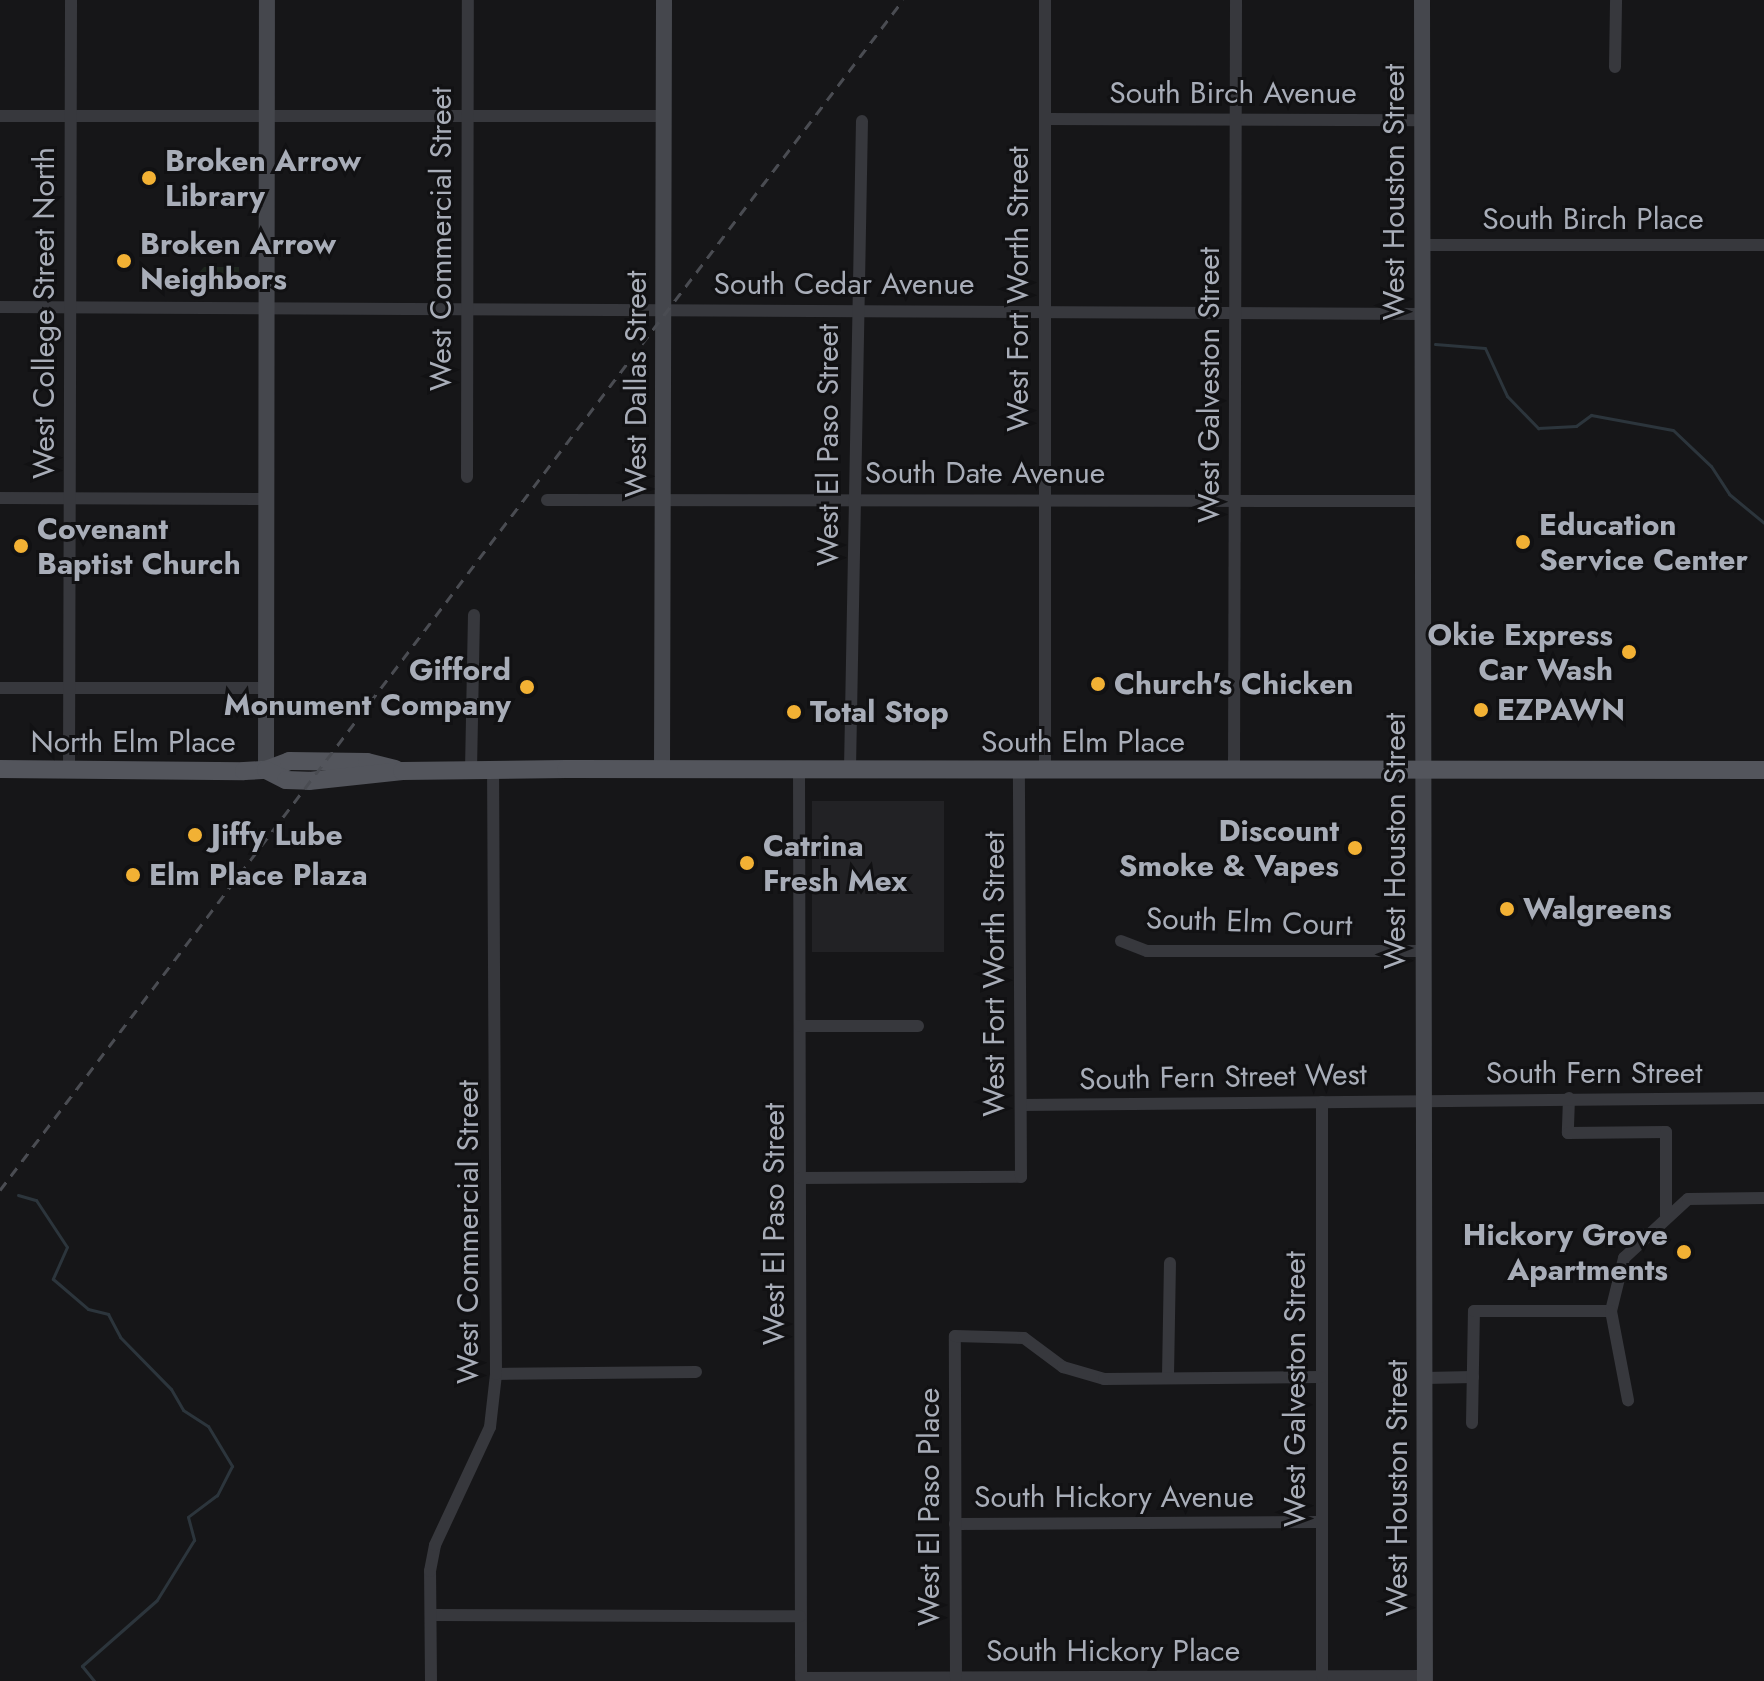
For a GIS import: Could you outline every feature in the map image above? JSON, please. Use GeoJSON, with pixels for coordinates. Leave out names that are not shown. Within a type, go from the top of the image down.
{"type":"FeatureCollection","features":[{"type":"Feature","properties":{"kind":"main road"},"geometry":{"type":"LineString","coordinates":[[266,770],[267,0]]}},
{"type":"Feature","properties":{"kind":"main road","name":"West Dallas Street"},"geometry":{"type":"LineString","coordinates":[[662,769],[664,0]]}},
{"type":"Feature","properties":{"kind":"main road","name":"West Houston Street"},"geometry":{"type":"LineString","coordinates":[[1422,0],[1425,1679]]}},
{"type":"Feature","properties":{"kind":"main road","name":"North Elm Place"},"geometry":{"type":"LineString","coordinates":[[0,769],[266,770]]}},
{"type":"Feature","properties":{"kind":"main road","name":"South Elm Place"},"geometry":{"type":"LineString","coordinates":[[266,770],[286,780],[309,781],[402,771],[471,770],[1764,770]]}},
{"type":"Feature","properties":{"kind":"street","name":"West College Street North"},"geometry":{"type":"LineString","coordinates":[[69,770],[71,0]]}},
{"type":"Feature","properties":{"kind":"street","name":"West Commercial Street"},"geometry":{"type":"LineString","coordinates":[[467,477],[468,0]]}},
{"type":"Feature","properties":{"kind":"street","name":"West Fort Worth Street"},"geometry":{"type":"LineString","coordinates":[[1045,0],[1045,769]]}},
{"type":"Feature","properties":{"kind":"street","name":"West Galveston Street"},"geometry":{"type":"LineString","coordinates":[[1234,770],[1236,0]]}},
{"type":"Feature","properties":{"kind":"street"},"geometry":{"type":"LineString","coordinates":[[1615,67],[1616,0]]}},
{"type":"Feature","properties":{"kind":"street"},"geometry":{"type":"LineString","coordinates":[[0,116],[664,116]]}},
{"type":"Feature","properties":{"kind":"street","name":"South Birch Avenue"},"geometry":{"type":"LineString","coordinates":[[1045,119],[1422,120]]}},
{"type":"Feature","properties":{"kind":"street","name":"West El Paso Street"},"geometry":{"type":"LineString","coordinates":[[850,769],[855,308],[862,121]]}},
{"type":"Feature","properties":{"kind":"street","name":"South Birch Place"},"geometry":{"type":"LineString","coordinates":[[1422,245],[1764,245]]}},
{"type":"Feature","properties":{"kind":"street","name":"South Cedar Avenue"},"geometry":{"type":"LineString","coordinates":[[0,307],[855,308],[1422,314]]}},
{"type":"Feature","properties":{"kind":"street"},"geometry":{"type":"LineString","coordinates":[[0,498],[267,499]]}},
{"type":"Feature","properties":{"kind":"street","name":"South Date Avenue"},"geometry":{"type":"LineString","coordinates":[[547,500],[1423,501]]}},
{"type":"Feature","properties":{"kind":"street"},"geometry":{"type":"LineString","coordinates":[[471,770],[474,615]]}},
{"type":"Feature","properties":{"kind":"street"},"geometry":{"type":"LineString","coordinates":[[0,688],[267,688]]}},
{"type":"Feature","properties":{"kind":"street","name":"West Commercial Street"},"geometry":{"type":"LineString","coordinates":[[431,1681],[435,1545],[490,1427],[496,1374],[493,770]]}},
{"type":"Feature","properties":{"kind":"street","name":"West El Paso Street"},"geometry":{"type":"LineString","coordinates":[[799,770],[801,1678]]}},
{"type":"Feature","properties":{"kind":"street","name":"West Fort Worth Street"},"geometry":{"type":"LineString","coordinates":[[800,1178],[1021,1177],[1019,770]]}},
{"type":"Feature","properties":{"kind":"street","name":"South Elm Court"},"geometry":{"type":"LineString","coordinates":[[1121,941],[1147,951],[1423,951]]}},
{"type":"Feature","properties":{"kind":"street"},"geometry":{"type":"LineString","coordinates":[[800,1026],[918,1026]]}},
{"type":"Feature","properties":{"kind":"street"},"geometry":{"type":"LineString","coordinates":[[1569,1098],[1568,1133],[1666,1132],[1666,1216]]}},
{"type":"Feature","properties":{"kind":"street","name":"South Fern Street"},"geometry":{"type":"LineString","coordinates":[[1425,1100],[1764,1098]]}},
{"type":"Feature","properties":{"kind":"street","name":"South Fern Street West"},"geometry":{"type":"LineString","coordinates":[[1021,1105],[1425,1100]]}},
{"type":"Feature","properties":{"kind":"street","name":"West Galveston Street"},"geometry":{"type":"LineString","coordinates":[[1322,1102],[1322,1676]]}},
{"type":"Feature","properties":{"kind":"street"},"geometry":{"type":"LineString","coordinates":[[1628,1400],[1611,1311],[1624,1258],[1666,1216],[1688,1199],[1764,1198]]}},
{"type":"Feature","properties":{"kind":"street"},"geometry":{"type":"LineString","coordinates":[[1170,1263],[1168,1376],[1321,1377]]}},
{"type":"Feature","properties":{"kind":"street"},"geometry":{"type":"LineString","coordinates":[[1472,1423],[1474,1311],[1611,1311]]}},
{"type":"Feature","properties":{"kind":"street","name":"West El Paso Place"},"geometry":{"type":"LineString","coordinates":[[956,1678],[955,1336],[1024,1338],[1063,1367],[1104,1379],[1168,1376]]}},
{"type":"Feature","properties":{"kind":"street"},"geometry":{"type":"LineString","coordinates":[[496,1374],[696,1372]]}},
{"type":"Feature","properties":{"kind":"street"},"geometry":{"type":"LineString","coordinates":[[1425,1378],[1473,1377]]}},
{"type":"Feature","properties":{"kind":"street","name":"South Hickory Avenue"},"geometry":{"type":"LineString","coordinates":[[955,1524],[1320,1522]]}},
{"type":"Feature","properties":{"kind":"street"},"geometry":{"type":"LineString","coordinates":[[431,1615],[800,1616]]}},
{"type":"Feature","properties":{"kind":"street","name":"South Hickory Place"},"geometry":{"type":"LineString","coordinates":[[801,1678],[1322,1676],[1425,1679]]}},
{"type":"Feature","properties":{"kind":"shaded area"},"geometry":{"type":"Polygon","coordinates":[[[204,267],[239,267],[240,287],[232,292],[196,292],[195,277],[204,267]]]}},
{"type":"Feature","properties":{"kind":"shaded area"},"geometry":{"type":"Polygon","coordinates":[[[812,801],[944,801],[944,952],[812,952],[812,801]]]}},
{"type":"Feature","properties":{"kind":"waterway"},"geometry":{"type":"LineString","coordinates":[[1435,344],[1485,348],[1507,396],[1538,428],[1576,426],[1591,415],[1673,430],[1711,466],[1729,494],[1764,523]]}},
{"type":"Feature","properties":{"kind":"waterway"},"geometry":{"type":"LineString","coordinates":[[18,1195],[36,1200],[67,1247],[53,1279],[88,1309],[108,1314],[120,1337],[171,1389],[183,1410],[208,1426],[232,1466],[217,1495],[188,1517],[194,1540],[157,1600],[82,1666],[94,1681]]}},
{"type":"Feature","properties":{"kind":"railway"},"geometry":{"type":"LineString","coordinates":[[0,1190],[903,0]]}},
{"type":"Feature","properties":{"kind":"place","name":"Broken Arrow Library"},"geometry":{"type":"Point","coordinates":[149,178]}},
{"type":"Feature","properties":{"kind":"place","name":"Broken Arrow Neighbors"},"geometry":{"type":"Point","coordinates":[124,261]}},
{"type":"Feature","properties":{"kind":"place","name":"Education Service Center"},"geometry":{"type":"Point","coordinates":[1523,542]}},
{"type":"Feature","properties":{"kind":"place","name":"Covenant Baptist Church"},"geometry":{"type":"Point","coordinates":[21,546]}},
{"type":"Feature","properties":{"kind":"place","name":"Okie Express Car Wash"},"geometry":{"type":"Point","coordinates":[1629,652]}},
{"type":"Feature","properties":{"kind":"place","name":"Church's Chicken"},"geometry":{"type":"Point","coordinates":[1098,684]}},
{"type":"Feature","properties":{"kind":"place","name":"Gifford Monument Company"},"geometry":{"type":"Point","coordinates":[527,687]}},
{"type":"Feature","properties":{"kind":"place","name":"EZPAWN"},"geometry":{"type":"Point","coordinates":[1481,710]}},
{"type":"Feature","properties":{"kind":"place","name":"Total Stop"},"geometry":{"type":"Point","coordinates":[794,712]}},
{"type":"Feature","properties":{"kind":"place","name":"Jiffy Lube"},"geometry":{"type":"Point","coordinates":[195,835]}},
{"type":"Feature","properties":{"kind":"place","name":"Discount Smoke & Vapes"},"geometry":{"type":"Point","coordinates":[1355,848]}},
{"type":"Feature","properties":{"kind":"place","name":"Catrina Fresh Mex"},"geometry":{"type":"Point","coordinates":[747,863]}},
{"type":"Feature","properties":{"kind":"place","name":"Elm Place Plaza"},"geometry":{"type":"Point","coordinates":[133,875]}},
{"type":"Feature","properties":{"kind":"place","name":"Walgreens"},"geometry":{"type":"Point","coordinates":[1507,909]}},
{"type":"Feature","properties":{"kind":"place","name":"Hickory Grove Apartments"},"geometry":{"type":"Point","coordinates":[1684,1252]}}]}
